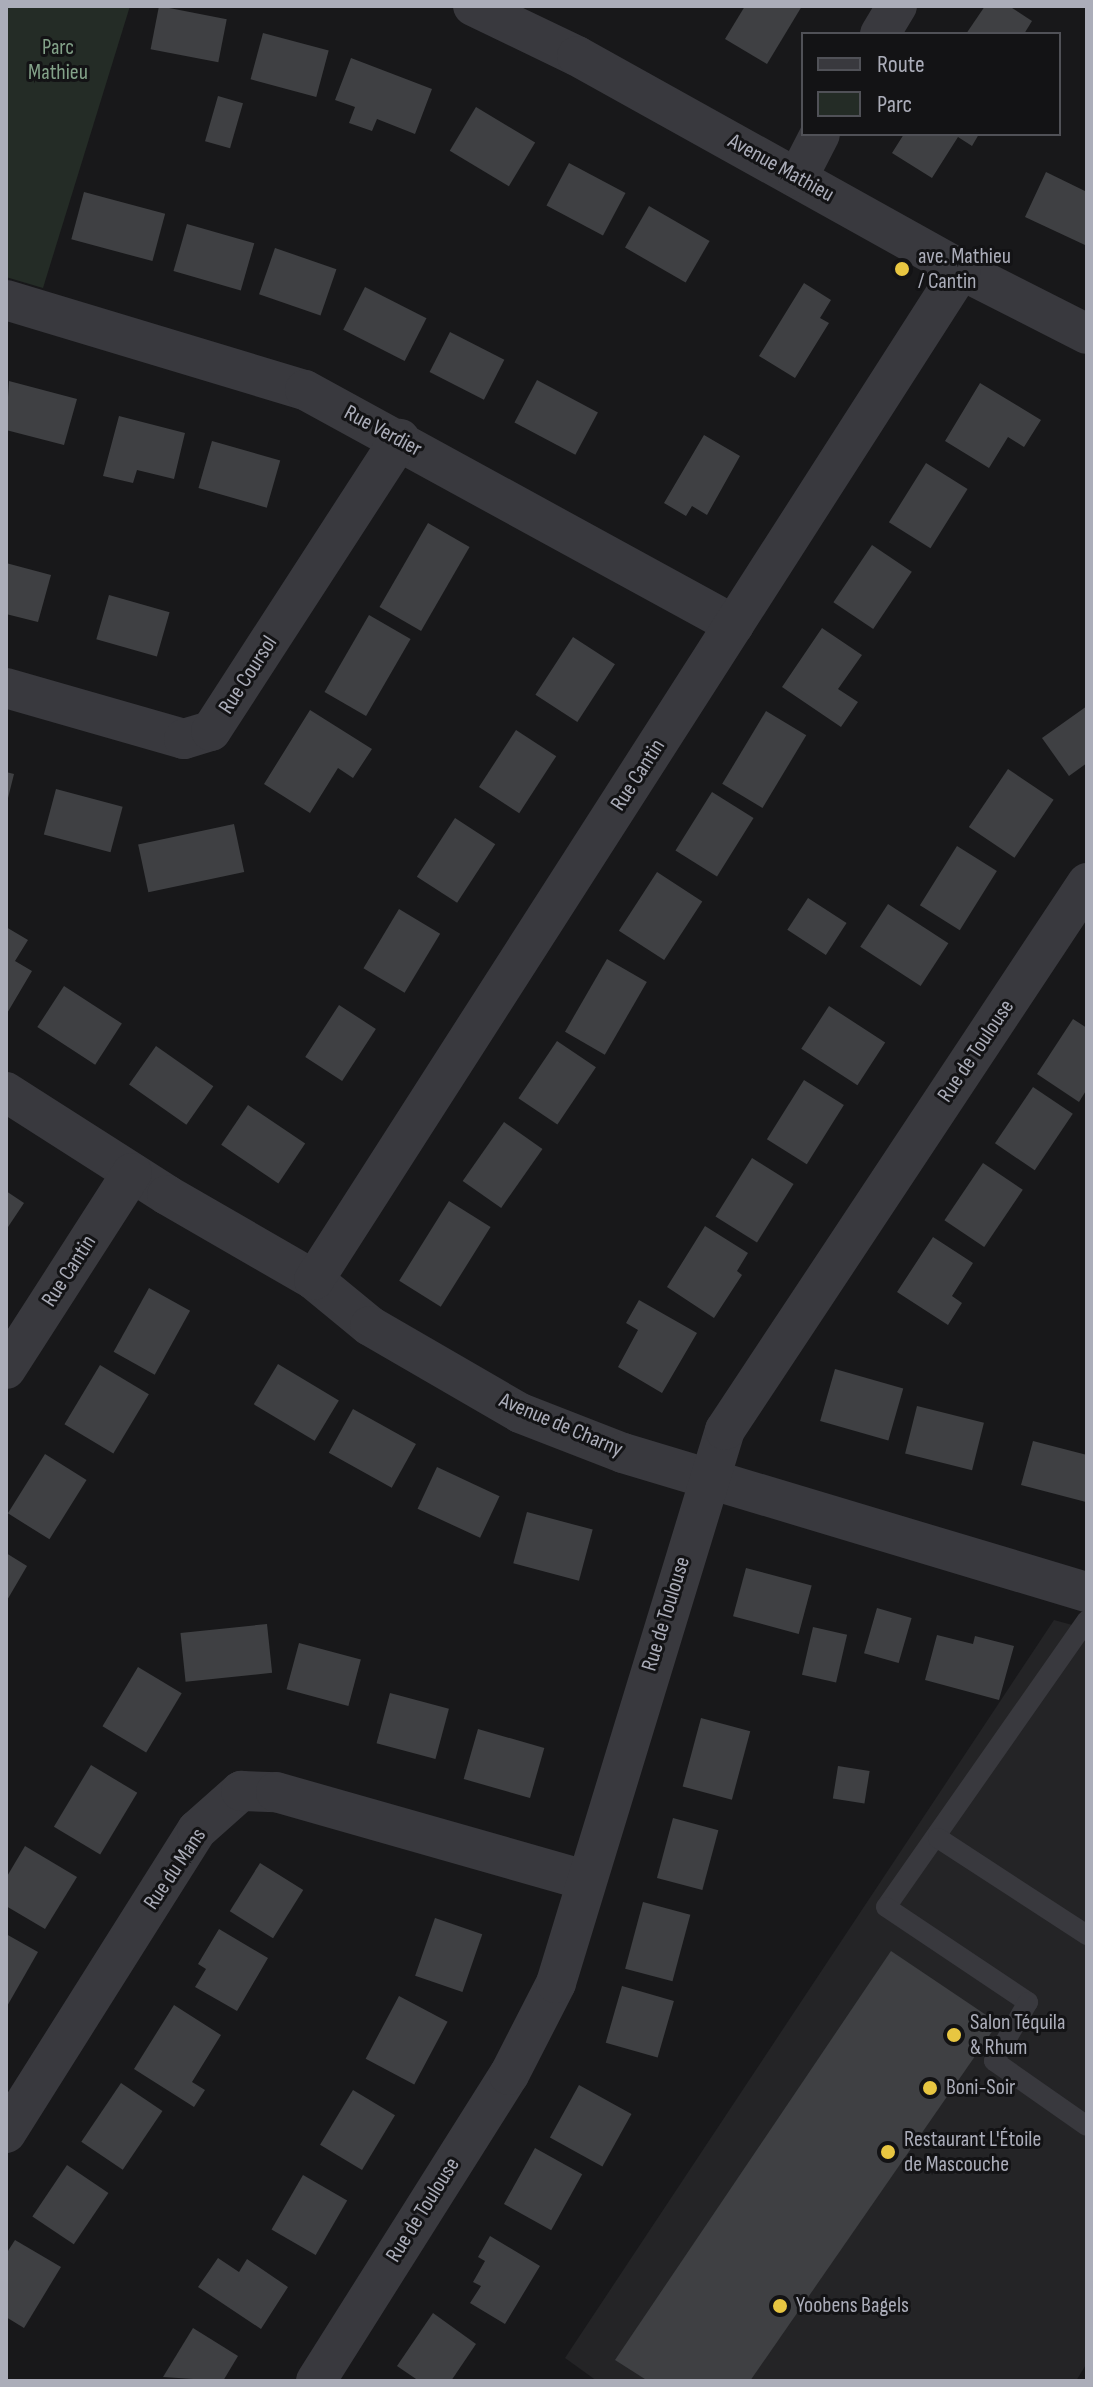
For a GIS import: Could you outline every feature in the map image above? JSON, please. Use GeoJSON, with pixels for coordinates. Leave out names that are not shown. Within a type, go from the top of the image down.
{"type":"FeatureCollection","features":[{"type":"Feature","properties":{"kind":"street","name":"Avenue Mathieu"},"geometry":{"type":"LineString","coordinates":[[473,6],[577,56],[961,270],[1087,334]]}},
{"type":"Feature","properties":{"kind":"street"},"geometry":{"type":"LineString","coordinates":[[881,32],[897,6]]}},
{"type":"Feature","properties":{"kind":"street"},"geometry":{"type":"LineString","coordinates":[[798,177],[819,136]]}},
{"type":"Feature","properties":{"kind":"street","name":"Rue Cantin"},"geometry":{"type":"LineString","coordinates":[[314,1280],[961,270]]}},
{"type":"Feature","properties":{"kind":"street","name":"Rue Verdier"},"geometry":{"type":"LineString","coordinates":[[6,300],[305,390],[400,439],[734,625]]}},
{"type":"Feature","properties":{"kind":"street","name":"Rue Coursol"},"geometry":{"type":"LineString","coordinates":[[6,688],[184,739],[211,731],[400,439]]}},
{"type":"Feature","properties":{"kind":"street","name":"Rue de Toulouse"},"geometry":{"type":"LineString","coordinates":[[316,2381],[509,2075],[556,1983],[584,1880],[708,1476],[725,1430],[1087,883]]}},
{"type":"Feature","properties":{"kind":"street","name":"Avenue de Charny"},"geometry":{"type":"LineString","coordinates":[[6,1092],[132,1173],[314,1280],[370,1326],[520,1413],[623,1453],[1087,1592]]}},
{"type":"Feature","properties":{"kind":"street","name":"Rue Cantin"},"geometry":{"type":"LineString","coordinates":[[6,1369],[132,1173]]}},
{"type":"Feature","properties":{"kind":"street","name":"Rue du Mans"},"geometry":{"type":"LineString","coordinates":[[6,2133],[197,1830],[241,1791],[276,1792],[584,1880]]}},
{"type":"Feature","properties":{"kind":"lane"},"geometry":{"type":"LineString","coordinates":[[1087,1620],[938,1838],[886,1907],[1028,2002],[994,2061],[1087,2126]]}},
{"type":"Feature","properties":{"kind":"lane"},"geometry":{"type":"LineString","coordinates":[[938,1838],[1087,1935]]}},
{"type":"Feature","properties":{"kind":"shaded area"},"geometry":{"type":"Polygon","coordinates":[[[1054,1620],[1087,1629],[1087,2363],[1076,2381],[597,2381],[565,2358],[1054,1620]]]}},
{"type":"Feature","properties":{"kind":"green space","name":"Parc Mathieu"},"geometry":{"type":"Polygon","coordinates":[[[6,6],[130,6],[43,288],[6,277],[6,6]]]}},
{"type":"Feature","properties":{"kind":"building"},"geometry":{"type":"Polygon","coordinates":[[[159,6],[227,19],[218,62],[151,49],[159,6]]]}},
{"type":"Feature","properties":{"kind":"building"},"geometry":{"type":"Polygon","coordinates":[[[745,6],[802,6],[767,64],[725,39],[745,6]]]}},
{"type":"Feature","properties":{"kind":"building"},"geometry":{"type":"Polygon","coordinates":[[[985,6],[1009,6],[1032,21],[1025,32],[967,32],[985,6]]]}},
{"type":"Feature","properties":{"kind":"building"},"geometry":{"type":"Polygon","coordinates":[[[263,33],[329,51],[316,97],[251,79],[263,33]]]}},
{"type":"Feature","properties":{"kind":"building"},"geometry":{"type":"Polygon","coordinates":[[[351,58],[432,89],[415,134],[377,119],[372,131],[349,123],[355,107],[335,100],[351,58]]]}},
{"type":"Feature","properties":{"kind":"building"},"geometry":{"type":"Polygon","coordinates":[[[218,96],[243,103],[230,148],[205,141],[218,96]]]}},
{"type":"Feature","properties":{"kind":"building"},"geometry":{"type":"Polygon","coordinates":[[[476,107],[535,143],[509,186],[450,151],[476,107]]]}},
{"type":"Feature","properties":{"kind":"building"},"geometry":{"type":"Polygon","coordinates":[[[903,136],[978,136],[972,146],[958,137],[932,178],[892,153],[903,136]]]}},
{"type":"Feature","properties":{"kind":"building"},"geometry":{"type":"Polygon","coordinates":[[[569,163],[626,193],[603,235],[546,205],[569,163]]]}},
{"type":"Feature","properties":{"kind":"building"},"geometry":{"type":"Polygon","coordinates":[[[1046,172],[1087,192],[1085,245],[1025,217],[1046,172]]]}},
{"type":"Feature","properties":{"kind":"building"},"geometry":{"type":"Polygon","coordinates":[[[84,192],[165,214],[152,261],[71,239],[84,192]]]}},
{"type":"Feature","properties":{"kind":"building"},"geometry":{"type":"Polygon","coordinates":[[[649,206],[710,241],[686,283],[625,248],[649,206]]]}},
{"type":"Feature","properties":{"kind":"building"},"geometry":{"type":"Polygon","coordinates":[[[187,224],[254,243],[241,290],[173,271],[187,224]]]}},
{"type":"Feature","properties":{"kind":"building"},"geometry":{"type":"Polygon","coordinates":[[[275,248],[336,269],[321,315],[259,294],[275,248]]]}},
{"type":"Feature","properties":{"kind":"building"},"geometry":{"type":"Polygon","coordinates":[[[804,283],[831,300],[820,318],[829,323],[795,378],[759,356],[804,283]]]}},
{"type":"Feature","properties":{"kind":"building"},"geometry":{"type":"Polygon","coordinates":[[[365,287],[426,318],[405,361],[343,330],[365,287]]]}},
{"type":"Feature","properties":{"kind":"building"},"geometry":{"type":"Polygon","coordinates":[[[450,332],[504,360],[484,400],[430,372],[450,332]]]}},
{"type":"Feature","properties":{"kind":"building"},"geometry":{"type":"Polygon","coordinates":[[[537,380],[598,412],[575,455],[514,422],[537,380]]]}},
{"type":"Feature","properties":{"kind":"building"},"geometry":{"type":"Polygon","coordinates":[[[9,381],[77,399],[64,445],[6,430],[9,381]]]}},
{"type":"Feature","properties":{"kind":"building"},"geometry":{"type":"Polygon","coordinates":[[[980,383],[1041,420],[1024,447],[1008,437],[989,468],[945,441],[980,383]]]}},
{"type":"Feature","properties":{"kind":"building"},"geometry":{"type":"Polygon","coordinates":[[[119,416],[185,433],[174,479],[137,470],[133,483],[103,476],[119,416]]]}},
{"type":"Feature","properties":{"kind":"building"},"geometry":{"type":"Polygon","coordinates":[[[704,435],[740,456],[707,515],[692,506],[686,516],[664,503],[704,435]]]}},
{"type":"Feature","properties":{"kind":"building"},"geometry":{"type":"Polygon","coordinates":[[[212,441],[280,461],[267,508],[198,488],[212,441]]]}},
{"type":"Feature","properties":{"kind":"building"},"geometry":{"type":"Polygon","coordinates":[[[926,463],[968,489],[930,548],[889,522],[926,463]]]}},
{"type":"Feature","properties":{"kind":"building"},"geometry":{"type":"Polygon","coordinates":[[[428,523],[470,547],[421,631],[380,607],[428,523]]]}},
{"type":"Feature","properties":{"kind":"building"},"geometry":{"type":"Polygon","coordinates":[[[872,545],[912,572],[873,629],[833,602],[872,545]]]}},
{"type":"Feature","properties":{"kind":"building"},"geometry":{"type":"Polygon","coordinates":[[[6,563],[51,575],[38,622],[6,614],[6,563]]]}},
{"type":"Feature","properties":{"kind":"building"},"geometry":{"type":"Polygon","coordinates":[[[109,595],[170,612],[157,657],[96,639],[109,595]]]}},
{"type":"Feature","properties":{"kind":"building"},"geometry":{"type":"Polygon","coordinates":[[[369,615],[411,639],[366,716],[324,692],[369,615]]]}},
{"type":"Feature","properties":{"kind":"building"},"geometry":{"type":"Polygon","coordinates":[[[822,628],[862,655],[838,689],[858,702],[841,727],[782,687],[822,628]]]}},
{"type":"Feature","properties":{"kind":"building"},"geometry":{"type":"Polygon","coordinates":[[[573,637],[615,664],[577,722],[535,695],[573,637]]]}},
{"type":"Feature","properties":{"kind":"building"},"geometry":{"type":"Polygon","coordinates":[[[1087,706],[1087,763],[1069,776],[1042,738],[1087,706]]]}},
{"type":"Feature","properties":{"kind":"building"},"geometry":{"type":"Polygon","coordinates":[[[310,710],[372,749],[353,778],[338,768],[310,813],[264,784],[310,710]]]}},
{"type":"Feature","properties":{"kind":"building"},"geometry":{"type":"Polygon","coordinates":[[[766,711],[806,735],[763,808],[722,784],[766,711]]]}},
{"type":"Feature","properties":{"kind":"building"},"geometry":{"type":"Polygon","coordinates":[[[516,730],[556,756],[519,813],[479,787],[516,730]]]}},
{"type":"Feature","properties":{"kind":"building"},"geometry":{"type":"Polygon","coordinates":[[[1008,769],[1054,800],[1014,858],[969,827],[1008,769]]]}},
{"type":"Feature","properties":{"kind":"building"},"geometry":{"type":"Polygon","coordinates":[[[6,772],[14,774],[7,802],[6,801],[6,772]]]}},
{"type":"Feature","properties":{"kind":"building"},"geometry":{"type":"Polygon","coordinates":[[[56,789],[123,807],[110,852],[44,834],[56,789]]]}},
{"type":"Feature","properties":{"kind":"building"},"geometry":{"type":"Polygon","coordinates":[[[712,792],[754,818],[717,876],[675,851],[712,792]]]}},
{"type":"Feature","properties":{"kind":"building"},"geometry":{"type":"Polygon","coordinates":[[[455,818],[495,844],[457,903],[417,877],[455,818]]]}},
{"type":"Feature","properties":{"kind":"building"},"geometry":{"type":"Polygon","coordinates":[[[234,824],[244,872],[148,892],[138,844],[234,824]]]}},
{"type":"Feature","properties":{"kind":"building"},"geometry":{"type":"Polygon","coordinates":[[[957,846],[997,871],[960,930],[920,905],[957,846]]]}},
{"type":"Feature","properties":{"kind":"building"},"geometry":{"type":"Polygon","coordinates":[[[657,872],[702,901],[664,960],[619,931],[657,872]]]}},
{"type":"Feature","properties":{"kind":"building"},"geometry":{"type":"Polygon","coordinates":[[[808,898],[847,923],[826,955],[787,930],[808,898]]]}},
{"type":"Feature","properties":{"kind":"building"},"geometry":{"type":"Polygon","coordinates":[[[888,904],[948,943],[921,986],[860,947],[888,904]]]}},
{"type":"Feature","properties":{"kind":"building"},"geometry":{"type":"Polygon","coordinates":[[[399,909],[440,934],[405,993],[363,968],[399,909]]]}},
{"type":"Feature","properties":{"kind":"building"},"geometry":{"type":"Polygon","coordinates":[[[6,927],[28,940],[15,961],[32,971],[6,1015],[6,927]]]}},
{"type":"Feature","properties":{"kind":"building"},"geometry":{"type":"Polygon","coordinates":[[[607,959],[647,982],[605,1055],[565,1032],[607,959]]]}},
{"type":"Feature","properties":{"kind":"building"},"geometry":{"type":"Polygon","coordinates":[[[64,986],[122,1024],[95,1065],[37,1027],[64,986]]]}},
{"type":"Feature","properties":{"kind":"building"},"geometry":{"type":"Polygon","coordinates":[[[339,1005],[376,1029],[342,1081],[305,1057],[339,1005]]]}},
{"type":"Feature","properties":{"kind":"building"},"geometry":{"type":"Polygon","coordinates":[[[829,1006],[885,1042],[857,1085],[801,1049],[829,1006]]]}},
{"type":"Feature","properties":{"kind":"building"},"geometry":{"type":"Polygon","coordinates":[[[1073,1019],[1087,1028],[1087,1089],[1079,1102],[1037,1074],[1073,1019]]]}},
{"type":"Feature","properties":{"kind":"building"},"geometry":{"type":"Polygon","coordinates":[[[557,1041],[596,1067],[557,1124],[518,1098],[557,1041]]]}},
{"type":"Feature","properties":{"kind":"building"},"geometry":{"type":"Polygon","coordinates":[[[156,1046],[213,1086],[186,1125],[129,1085],[156,1046]]]}},
{"type":"Feature","properties":{"kind":"building"},"geometry":{"type":"Polygon","coordinates":[[[804,1080],[844,1105],[807,1164],[767,1139],[804,1080]]]}},
{"type":"Feature","properties":{"kind":"building"},"geometry":{"type":"Polygon","coordinates":[[[1033,1087],[1073,1114],[1035,1170],[995,1143],[1033,1087]]]}},
{"type":"Feature","properties":{"kind":"building"},"geometry":{"type":"Polygon","coordinates":[[[248,1105],[305,1144],[278,1183],[221,1145],[248,1105]]]}},
{"type":"Feature","properties":{"kind":"building"},"geometry":{"type":"Polygon","coordinates":[[[504,1122],[543,1149],[501,1208],[463,1181],[504,1122]]]}},
{"type":"Feature","properties":{"kind":"building"},"geometry":{"type":"Polygon","coordinates":[[[752,1158],[794,1184],[757,1242],[715,1217],[752,1158]]]}},
{"type":"Feature","properties":{"kind":"building"},"geometry":{"type":"Polygon","coordinates":[[[983,1163],[1023,1190],[984,1247],[944,1220],[983,1163]]]}},
{"type":"Feature","properties":{"kind":"building"},"geometry":{"type":"Polygon","coordinates":[[[6,1191],[24,1203],[6,1230],[6,1191]]]}},
{"type":"Feature","properties":{"kind":"building"},"geometry":{"type":"Polygon","coordinates":[[[449,1201],[491,1227],[441,1307],[399,1281],[449,1201]]]}},
{"type":"Feature","properties":{"kind":"building"},"geometry":{"type":"Polygon","coordinates":[[[705,1226],[748,1253],[737,1271],[742,1275],[714,1318],[667,1287],[705,1226]]]}},
{"type":"Feature","properties":{"kind":"building"},"geometry":{"type":"Polygon","coordinates":[[[933,1237],[973,1263],[952,1296],[962,1303],[948,1325],[897,1292],[933,1237]]]}},
{"type":"Feature","properties":{"kind":"building"},"geometry":{"type":"Polygon","coordinates":[[[149,1288],[190,1311],[155,1375],[114,1352],[149,1288]]]}},
{"type":"Feature","properties":{"kind":"building"},"geometry":{"type":"Polygon","coordinates":[[[639,1300],[697,1333],[662,1393],[618,1367],[638,1330],[626,1323],[639,1300]]]}},
{"type":"Feature","properties":{"kind":"building"},"geometry":{"type":"Polygon","coordinates":[[[278,1364],[339,1401],[315,1441],[254,1404],[278,1364]]]}},
{"type":"Feature","properties":{"kind":"building"},"geometry":{"type":"Polygon","coordinates":[[[100,1365],[149,1394],[113,1454],[64,1424],[100,1365]]]}},
{"type":"Feature","properties":{"kind":"building"},"geometry":{"type":"Polygon","coordinates":[[[835,1369],[903,1389],[888,1440],[820,1421],[835,1369]]]}},
{"type":"Feature","properties":{"kind":"building"},"geometry":{"type":"Polygon","coordinates":[[[917,1406],[984,1423],[972,1470],[905,1454],[917,1406]]]}},
{"type":"Feature","properties":{"kind":"building"},"geometry":{"type":"Polygon","coordinates":[[[353,1409],[416,1444],[392,1488],[329,1453],[353,1409]]]}},
{"type":"Feature","properties":{"kind":"building"},"geometry":{"type":"Polygon","coordinates":[[[1033,1441],[1087,1455],[1086,1502],[1021,1485],[1033,1441]]]}},
{"type":"Feature","properties":{"kind":"building"},"geometry":{"type":"Polygon","coordinates":[[[45,1454],[87,1480],[49,1539],[8,1513],[45,1454]]]}},
{"type":"Feature","properties":{"kind":"building"},"geometry":{"type":"Polygon","coordinates":[[[437,1467],[500,1496],[480,1538],[418,1509],[437,1467]]]}},
{"type":"Feature","properties":{"kind":"building"},"geometry":{"type":"Polygon","coordinates":[[[527,1512],[593,1530],[579,1581],[513,1563],[527,1512]]]}},
{"type":"Feature","properties":{"kind":"building"},"geometry":{"type":"Polygon","coordinates":[[[6,1553],[27,1566],[6,1602],[6,1553]]]}},
{"type":"Feature","properties":{"kind":"building"},"geometry":{"type":"Polygon","coordinates":[[[746,1568],[812,1586],[799,1634],[733,1616],[746,1568]]]}},
{"type":"Feature","properties":{"kind":"building"},"geometry":{"type":"Polygon","coordinates":[[[877,1608],[912,1618],[899,1663],[864,1653],[877,1608]]]}},
{"type":"Feature","properties":{"kind":"building"},"geometry":{"type":"Polygon","coordinates":[[[267,1624],[272,1673],[186,1682],[180,1633],[267,1624]]]}},
{"type":"Feature","properties":{"kind":"building"},"geometry":{"type":"Polygon","coordinates":[[[813,1627],[847,1635],[836,1683],[802,1675],[813,1627]]]}},
{"type":"Feature","properties":{"kind":"building"},"geometry":{"type":"Polygon","coordinates":[[[937,1635],[973,1644],[975,1636],[1014,1646],[999,1700],[925,1680],[937,1635]]]}},
{"type":"Feature","properties":{"kind":"building"},"geometry":{"type":"Polygon","coordinates":[[[299,1643],[361,1660],[348,1706],[287,1689],[299,1643]]]}},
{"type":"Feature","properties":{"kind":"building"},"geometry":{"type":"Polygon","coordinates":[[[138,1667],[182,1693],[146,1752],[102,1726],[138,1667]]]}},
{"type":"Feature","properties":{"kind":"building"},"geometry":{"type":"Polygon","coordinates":[[[390,1693],[449,1709],[435,1759],[377,1743],[390,1693]]]}},
{"type":"Feature","properties":{"kind":"building"},"geometry":{"type":"Polygon","coordinates":[[[701,1718],[750,1731],[732,1800],[683,1787],[701,1718]]]}},
{"type":"Feature","properties":{"kind":"building"},"geometry":{"type":"Polygon","coordinates":[[[478,1729],[544,1748],[530,1798],[464,1779],[478,1729]]]}},
{"type":"Feature","properties":{"kind":"building"},"geometry":{"type":"Polygon","coordinates":[[[91,1765],[137,1793],[100,1855],[54,1827],[91,1765]]]}},
{"type":"Feature","properties":{"kind":"building"},"geometry":{"type":"Polygon","coordinates":[[[838,1766],[870,1771],[864,1804],[833,1799],[838,1766]]]}},
{"type":"Feature","properties":{"kind":"building"},"geometry":{"type":"Polygon","coordinates":[[[673,1818],[718,1830],[702,1890],[657,1878],[673,1818]]]}},
{"type":"Feature","properties":{"kind":"building"},"geometry":{"type":"Polygon","coordinates":[[[25,1846],[77,1877],[45,1929],[6,1906],[6,1878],[25,1846]]]}},
{"type":"Feature","properties":{"kind":"building"},"geometry":{"type":"Polygon","coordinates":[[[260,1863],[303,1890],[273,1938],[230,1911],[260,1863]]]}},
{"type":"Feature","properties":{"kind":"building"},"geometry":{"type":"Polygon","coordinates":[[[643,1902],[690,1915],[672,1981],[625,1969],[643,1902]]]}},
{"type":"Feature","properties":{"kind":"building"},"geometry":{"type":"Polygon","coordinates":[[[435,1918],[482,1934],[462,1992],[415,1976],[435,1918]]]}},
{"type":"Feature","properties":{"kind":"building"},"geometry":{"type":"Polygon","coordinates":[[[219,1929],[268,1958],[237,2011],[195,1987],[206,1969],[198,1964],[219,1929]]]}},
{"type":"Feature","properties":{"kind":"building"},"geometry":{"type":"Polygon","coordinates":[[[6,1934],[38,1952],[6,2008],[6,1934]]]}},
{"type":"Feature","properties":{"kind":"building"},"geometry":{"type":"Polygon","coordinates":[[[891,1951],[998,2023],[750,2381],[648,2381],[615,2360],[891,1951]]]}},
{"type":"Feature","properties":{"kind":"building"},"geometry":{"type":"Polygon","coordinates":[[[622,1986],[674,2001],[658,2058],[606,2043],[622,1986]]]}},
{"type":"Feature","properties":{"kind":"building"},"geometry":{"type":"Polygon","coordinates":[[[399,1996],[448,2022],[414,2085],[366,2059],[399,1996]]]}},
{"type":"Feature","properties":{"kind":"building"},"geometry":{"type":"Polygon","coordinates":[[[174,2005],[221,2035],[192,2082],[205,2090],[194,2107],[134,2069],[174,2005]]]}},
{"type":"Feature","properties":{"kind":"building"},"geometry":{"type":"Polygon","coordinates":[[[121,2083],[162,2111],[123,2170],[81,2142],[121,2083]]]}},
{"type":"Feature","properties":{"kind":"building"},"geometry":{"type":"Polygon","coordinates":[[[579,2085],[631,2114],[602,2167],[550,2137],[579,2085]]]}},
{"type":"Feature","properties":{"kind":"building"},"geometry":{"type":"Polygon","coordinates":[[[353,2090],[395,2115],[362,2170],[320,2145],[353,2090]]]}},
{"type":"Feature","properties":{"kind":"building"},"geometry":{"type":"Polygon","coordinates":[[[535,2148],[582,2174],[551,2230],[504,2204],[535,2148]]]}},
{"type":"Feature","properties":{"kind":"building"},"geometry":{"type":"Polygon","coordinates":[[[67,2165],[108,2193],[74,2244],[32,2216],[67,2165]]]}},
{"type":"Feature","properties":{"kind":"building"},"geometry":{"type":"Polygon","coordinates":[[[303,2175],[347,2200],[316,2255],[272,2230],[303,2175]]]}},
{"type":"Feature","properties":{"kind":"building"},"geometry":{"type":"Polygon","coordinates":[[[490,2236],[540,2266],[505,2324],[470,2303],[481,2286],[473,2282],[485,2261],[478,2257],[490,2236]]]}},
{"type":"Feature","properties":{"kind":"building"},"geometry":{"type":"Polygon","coordinates":[[[15,2240],[61,2267],[24,2328],[6,2317],[6,2254],[15,2240]]]}},
{"type":"Feature","properties":{"kind":"building"},"geometry":{"type":"Polygon","coordinates":[[[218,2258],[239,2272],[247,2259],[288,2287],[261,2329],[198,2287],[218,2258]]]}},
{"type":"Feature","properties":{"kind":"building"},"geometry":{"type":"Polygon","coordinates":[[[433,2313],[476,2344],[451,2381],[419,2381],[397,2366],[433,2313]]]}},
{"type":"Feature","properties":{"kind":"building"},"geometry":{"type":"Polygon","coordinates":[[[193,2328],[238,2356],[223,2381],[163,2377],[193,2328]]]}},
{"type":"Feature","properties":{"kind":"place","name":"ave. Mathieu / Cantin"},"geometry":{"type":"Point","coordinates":[902,269]}},
{"type":"Feature","properties":{"kind":"place","name":"Salon Téquila & Rhum"},"geometry":{"type":"Point","coordinates":[954,2035]}},
{"type":"Feature","properties":{"kind":"place","name":"Boni-Soir"},"geometry":{"type":"Point","coordinates":[930,2088]}},
{"type":"Feature","properties":{"kind":"place","name":"Restaurant L'Étoile de Mascouche"},"geometry":{"type":"Point","coordinates":[888,2152]}},
{"type":"Feature","properties":{"kind":"place","name":"Yoobens Bagels"},"geometry":{"type":"Point","coordinates":[780,2306]}}]}
